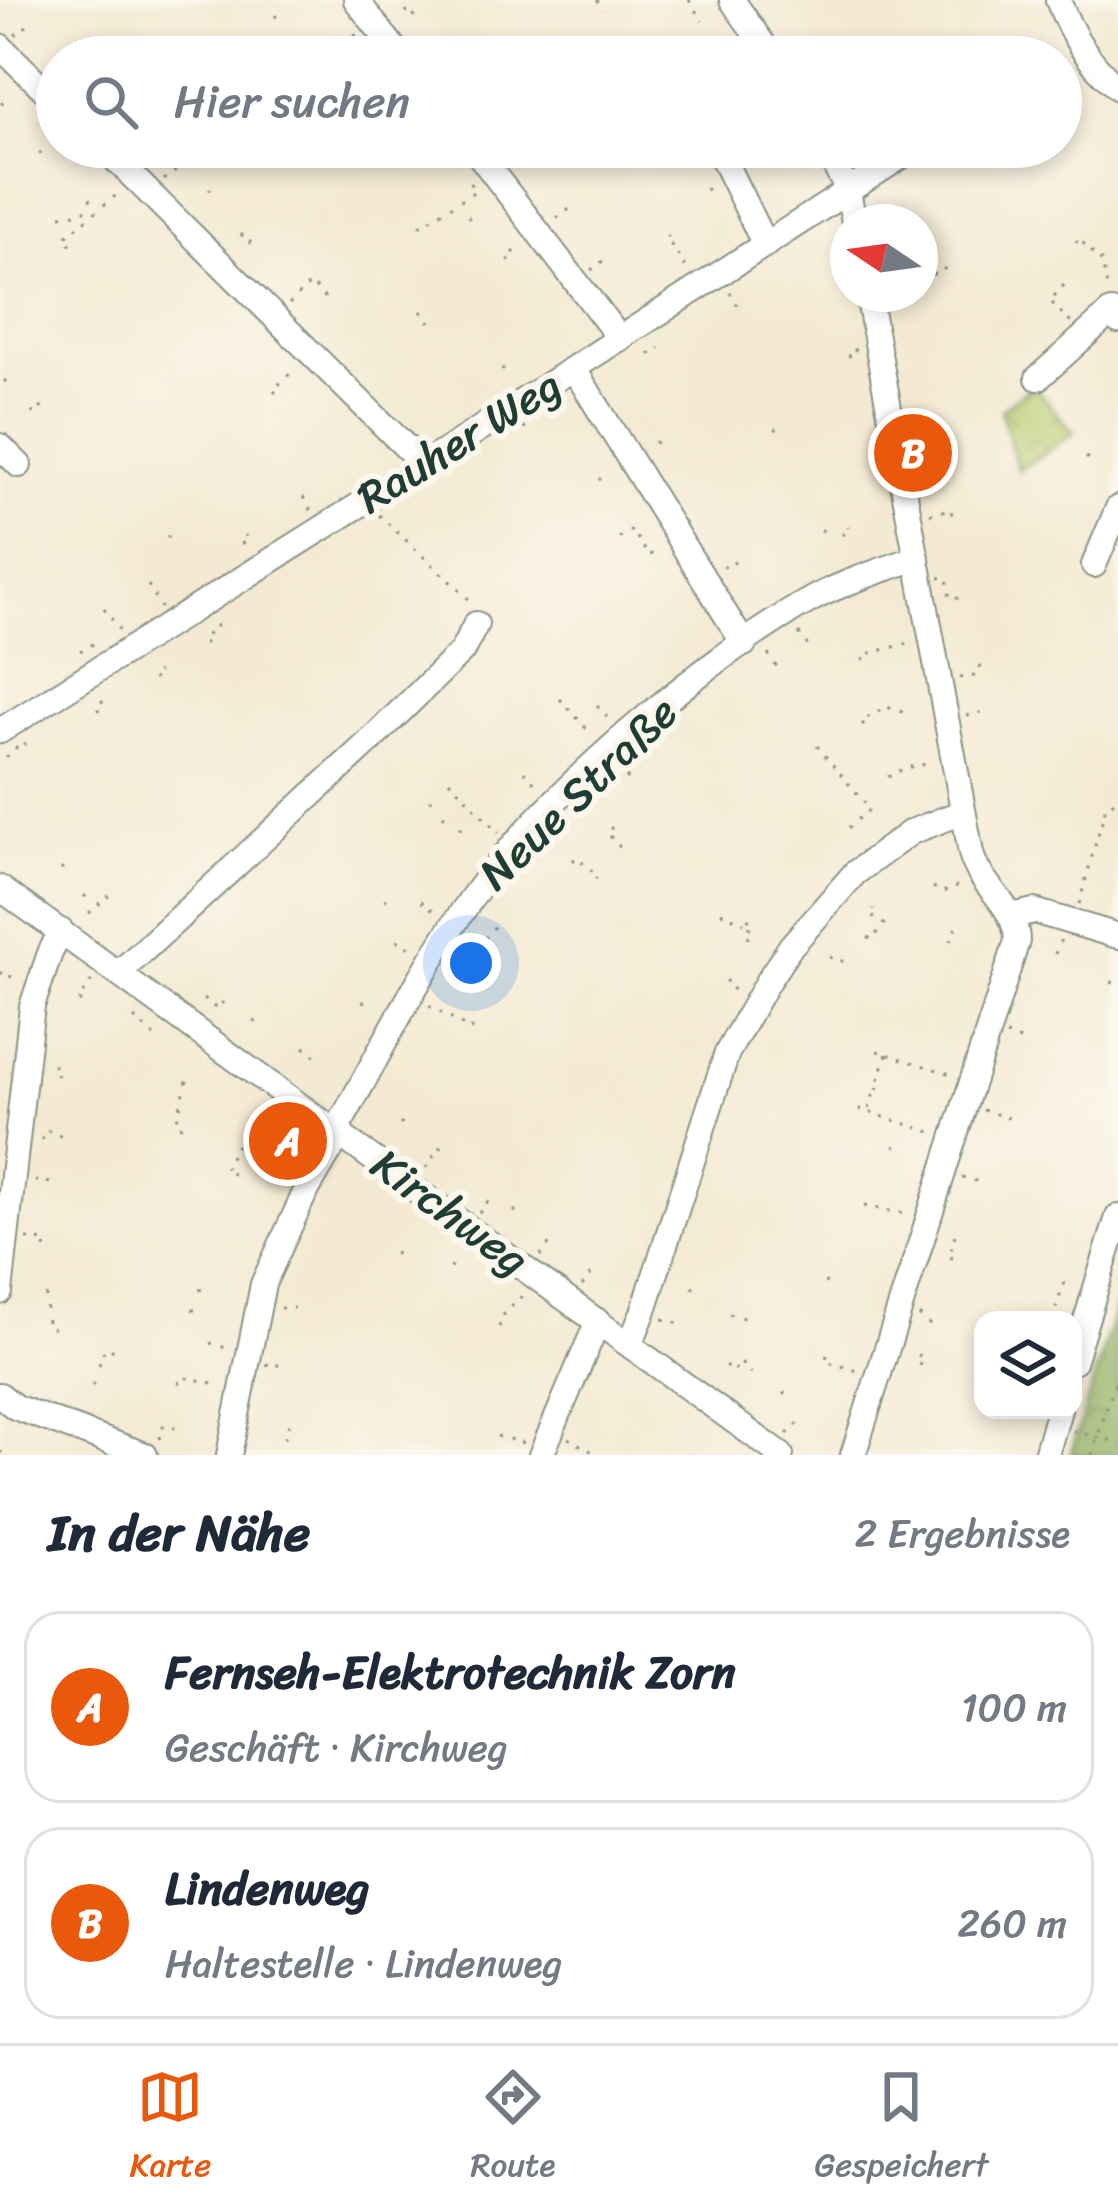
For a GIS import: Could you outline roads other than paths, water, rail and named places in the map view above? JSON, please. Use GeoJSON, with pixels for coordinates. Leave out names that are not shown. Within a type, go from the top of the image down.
{"type":"FeatureCollection","features":[{"type":"Feature","properties":{"kind":"street"},"geometry":{"type":"LineString","coordinates":[[356,0],[384,36]]}},
{"type":"Feature","properties":{"kind":"street"},"geometry":{"type":"LineString","coordinates":[[732,0],[757,36]]}},
{"type":"Feature","properties":{"kind":"street"},"geometry":{"type":"LineString","coordinates":[[1058,0],[1065,36]]}},
{"type":"Feature","properties":{"kind":"street"},"geometry":{"type":"LineString","coordinates":[[0,46],[36,81]]}},
{"type":"Feature","properties":{"kind":"street"},"geometry":{"type":"LineString","coordinates":[[1082,58],[1118,88]]}},
{"type":"Feature","properties":{"kind":"street"},"geometry":{"type":"LineString","coordinates":[[124,168],[424,465]]}},
{"type":"Feature","properties":{"kind":"street"},"geometry":{"type":"LineString","coordinates":[[486,168],[529,240],[620,339]]}},
{"type":"Feature","properties":{"kind":"street"},"geometry":{"type":"LineString","coordinates":[[727,168],[765,245]]}},
{"type":"Feature","properties":{"kind":"street"},"geometry":{"type":"LineString","coordinates":[[836,168],[851,204]]}},
{"type":"Feature","properties":{"kind":"street","name":"Rauher Weg"},"geometry":{"type":"LineString","coordinates":[[0,731],[884,168]]}},
{"type":"Feature","properties":{"kind":"street"},"geometry":{"type":"LineString","coordinates":[[853,1455],[1015,954],[1017,927],[979,877],[963,812],[871,312]]}},
{"type":"Feature","properties":{"kind":"street"},"geometry":{"type":"LineString","coordinates":[[1038,378],[1082,335],[1115,317]]}},
{"type":"Feature","properties":{"kind":"street"},"geometry":{"type":"LineString","coordinates":[[574,369],[750,639]]}},
{"type":"Feature","properties":{"kind":"street"},"geometry":{"type":"LineString","coordinates":[[0,446],[19,465]]}},
{"type":"Feature","properties":{"kind":"street"},"geometry":{"type":"LineString","coordinates":[[1094,565],[1118,508]]}},
{"type":"Feature","properties":{"kind":"street","name":"Neue Straße"},"geometry":{"type":"LineString","coordinates":[[229,1455],[271,1263],[457,920],[513,847],[606,755],[750,639],[846,583],[917,558]]}},
{"type":"Feature","properties":{"kind":"street"},"geometry":{"type":"LineString","coordinates":[[112,968],[368,743],[462,651],[474,612]]}},
{"type":"Feature","properties":{"kind":"street"},"geometry":{"type":"LineString","coordinates":[[629,1344],[644,1313],[727,1053],[766,983],[791,946],[855,873],[910,832],[963,812]]}},
{"type":"Feature","properties":{"kind":"street","name":"Kirchweg"},"geometry":{"type":"LineString","coordinates":[[0,888],[781,1455]]}},
{"type":"Feature","properties":{"kind":"street"},"geometry":{"type":"LineString","coordinates":[[1012,916],[1034,911],[1118,936]]}},
{"type":"Feature","properties":{"kind":"street"},"geometry":{"type":"LineString","coordinates":[[0,1292],[7,1236],[6,1186],[32,1006],[62,931]]}},
{"type":"Feature","properties":{"kind":"street"},"geometry":{"type":"LineString","coordinates":[[1082,1333],[1118,1217]]}},
{"type":"Feature","properties":{"kind":"street"},"geometry":{"type":"LineString","coordinates":[[545,1443],[598,1321]]}},
{"type":"Feature","properties":{"kind":"street"},"geometry":{"type":"LineString","coordinates":[[0,1395],[15,1407],[152,1448]]}},
{"type":"Feature","properties":{"kind":"street"},"geometry":{"type":"LineString","coordinates":[[1046,1455],[1056,1419]]}},
{"type":"Feature","properties":{"kind":"place","name":"Lindenweg"},"geometry":{"type":"Point","coordinates":[913,453]}},
{"type":"Feature","properties":{"kind":"place","name":"Fernseh-Elektrotechnik Zorn"},"geometry":{"type":"Point","coordinates":[288,1141]}}]}
